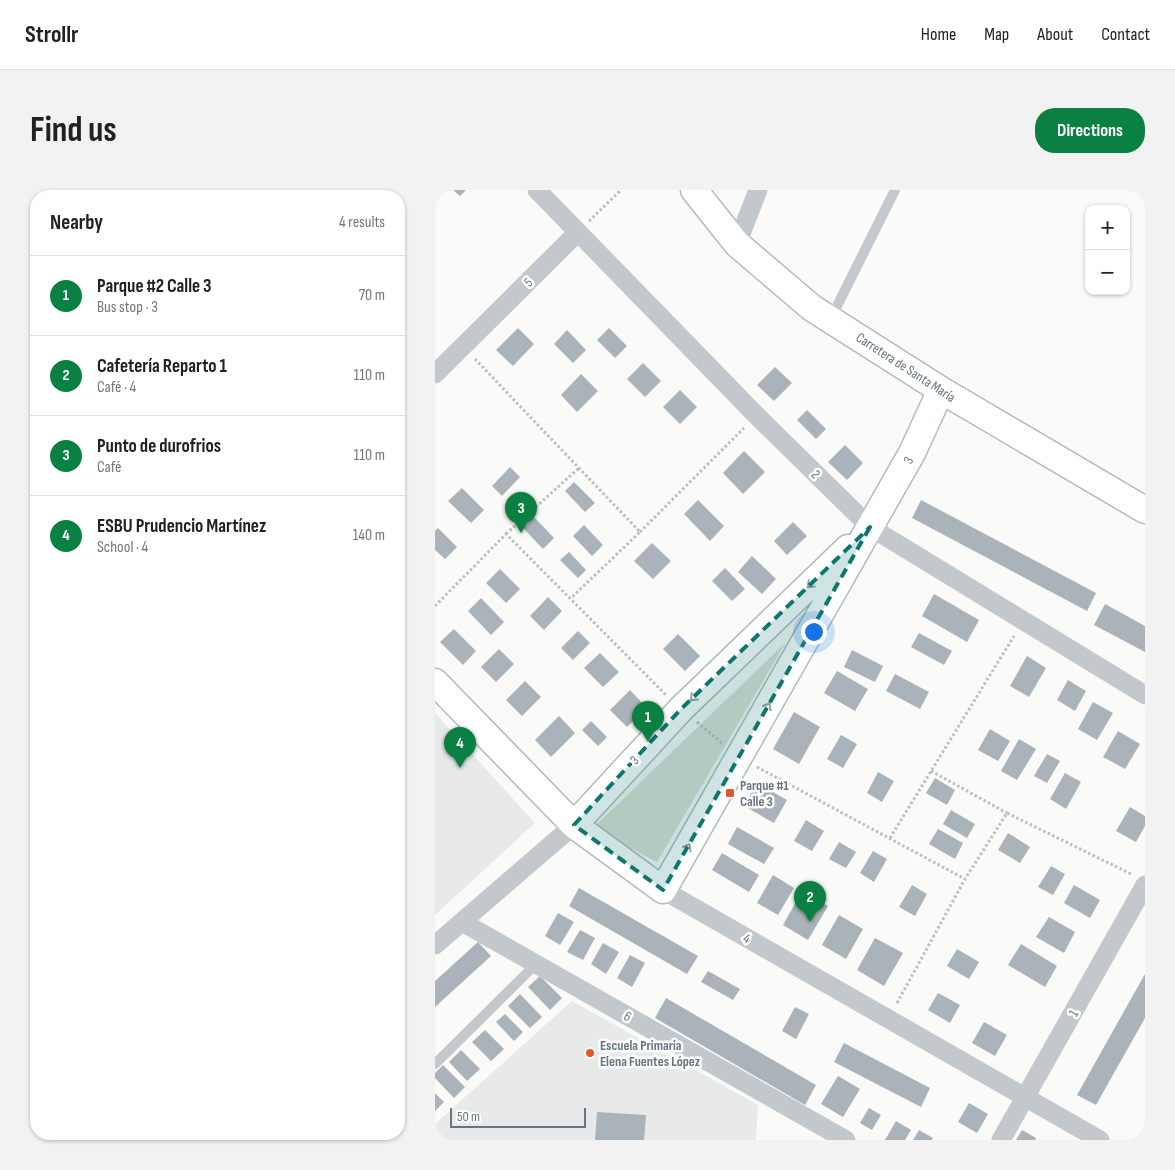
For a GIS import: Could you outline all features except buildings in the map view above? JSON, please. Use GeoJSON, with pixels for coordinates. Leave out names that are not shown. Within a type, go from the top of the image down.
{"type":"FeatureCollection","features":[{"type":"Feature","properties":{"kind":"street","name":"2"},"geometry":{"type":"LineString","coordinates":[[537,190],[757,416],[870,527],[1145,695]]}},
{"type":"Feature","properties":{"kind":"street","name":"Carretera de Santa María"},"geometry":{"type":"LineString","coordinates":[[694,190],[737,244],[812,308],[831,318],[941,390],[1145,510]]}},
{"type":"Feature","properties":{"kind":"street"},"geometry":{"type":"LineString","coordinates":[[737,244],[758,190]]}},
{"type":"Feature","properties":{"kind":"street","name":"5"},"geometry":{"type":"LineString","coordinates":[[435,374],[578,232]]}},
{"type":"Feature","properties":{"kind":"street","name":"3"},"geometry":{"type":"LineString","coordinates":[[663,890],[912,453],[941,390]]}},
{"type":"Feature","properties":{"kind":"street","name":"3"},"geometry":{"type":"LineString","coordinates":[[435,945],[574,825],[681,710],[870,527]]}},
{"type":"Feature","properties":{"kind":"street","name":"4"},"geometry":{"type":"LineString","coordinates":[[435,682],[574,825],[663,890],[1100,1140]]}},
{"type":"Feature","properties":{"kind":"street","name":"1"},"geometry":{"type":"LineString","coordinates":[[1001,1140],[1026,1098],[1141,881]]}},
{"type":"Feature","properties":{"kind":"street","name":"6"},"geometry":{"type":"LineString","coordinates":[[462,922],[846,1140]]}},
{"type":"Feature","properties":{"kind":"lane"},"geometry":{"type":"LineString","coordinates":[[831,318],[895,190]]}},
{"type":"Feature","properties":{"kind":"lane"},"geometry":{"type":"LineString","coordinates":[[435,1064],[536,964]]}},
{"type":"Feature","properties":{"kind":"path"},"geometry":{"type":"LineString","coordinates":[[578,232],[621,190]]}},
{"type":"Feature","properties":{"kind":"path"},"geometry":{"type":"LineString","coordinates":[[463,346],[640,532]]}},
{"type":"Feature","properties":{"kind":"path"},"geometry":{"type":"LineString","coordinates":[[571,598],[757,416]]}},
{"type":"Feature","properties":{"kind":"path"},"geometry":{"type":"LineString","coordinates":[[506,534],[579,468]]}},
{"type":"Feature","properties":{"kind":"path"},"geometry":{"type":"LineString","coordinates":[[890,838],[1023,621]]}},
{"type":"Feature","properties":{"kind":"path"},"geometry":{"type":"LineString","coordinates":[[931,771],[1007,813],[1141,881]]}},
{"type":"Feature","properties":{"kind":"path"},"geometry":{"type":"LineString","coordinates":[[889,1019],[965,879],[1007,813]]}},
{"type":"Feature","properties":{"kind":"highlighted area"},"geometry":{"type":"Polygon","coordinates":[[[870,527],[663,890],[574,825],[681,709],[870,527]]]}},
{"type":"Feature","properties":{"kind":"shaded area"},"geometry":{"type":"Polygon","coordinates":[[[786,642],[657,862],[593,828],[786,642]]]}},
{"type":"Feature","properties":{"kind":"shaded area"},"geometry":{"type":"Polygon","coordinates":[[[435,713],[535,823],[435,915],[435,713]]]}},
{"type":"Feature","properties":{"kind":"shaded area","name":"Escuela Primaria Elena Fuentes López"},"geometry":{"type":"Polygon","coordinates":[[[572,1001],[758,1105],[756,1140],[435,1140],[435,1124],[572,1001]]]}},
{"type":"Feature","properties":{"kind":"place","name":"Punto de durofrios"},"geometry":{"type":"Point","coordinates":[521,533]}},
{"type":"Feature","properties":{"kind":"place","name":"Parque #2 Calle 3"},"geometry":{"type":"Point","coordinates":[648,742]}},
{"type":"Feature","properties":{"kind":"place","name":"ESBU Prudencio Martínez"},"geometry":{"type":"Point","coordinates":[460,768]}},
{"type":"Feature","properties":{"kind":"place","name":"Parque #1 Calle 3"},"geometry":{"type":"Point","coordinates":[730,793]}},
{"type":"Feature","properties":{"kind":"place","name":"Cafetería Reparto 1"},"geometry":{"type":"Point","coordinates":[810,922]}},
{"type":"Feature","properties":{"kind":"place","name":"Escuela Primaria Elena Fuentes López"},"geometry":{"type":"Point","coordinates":[590,1053]}}]}
